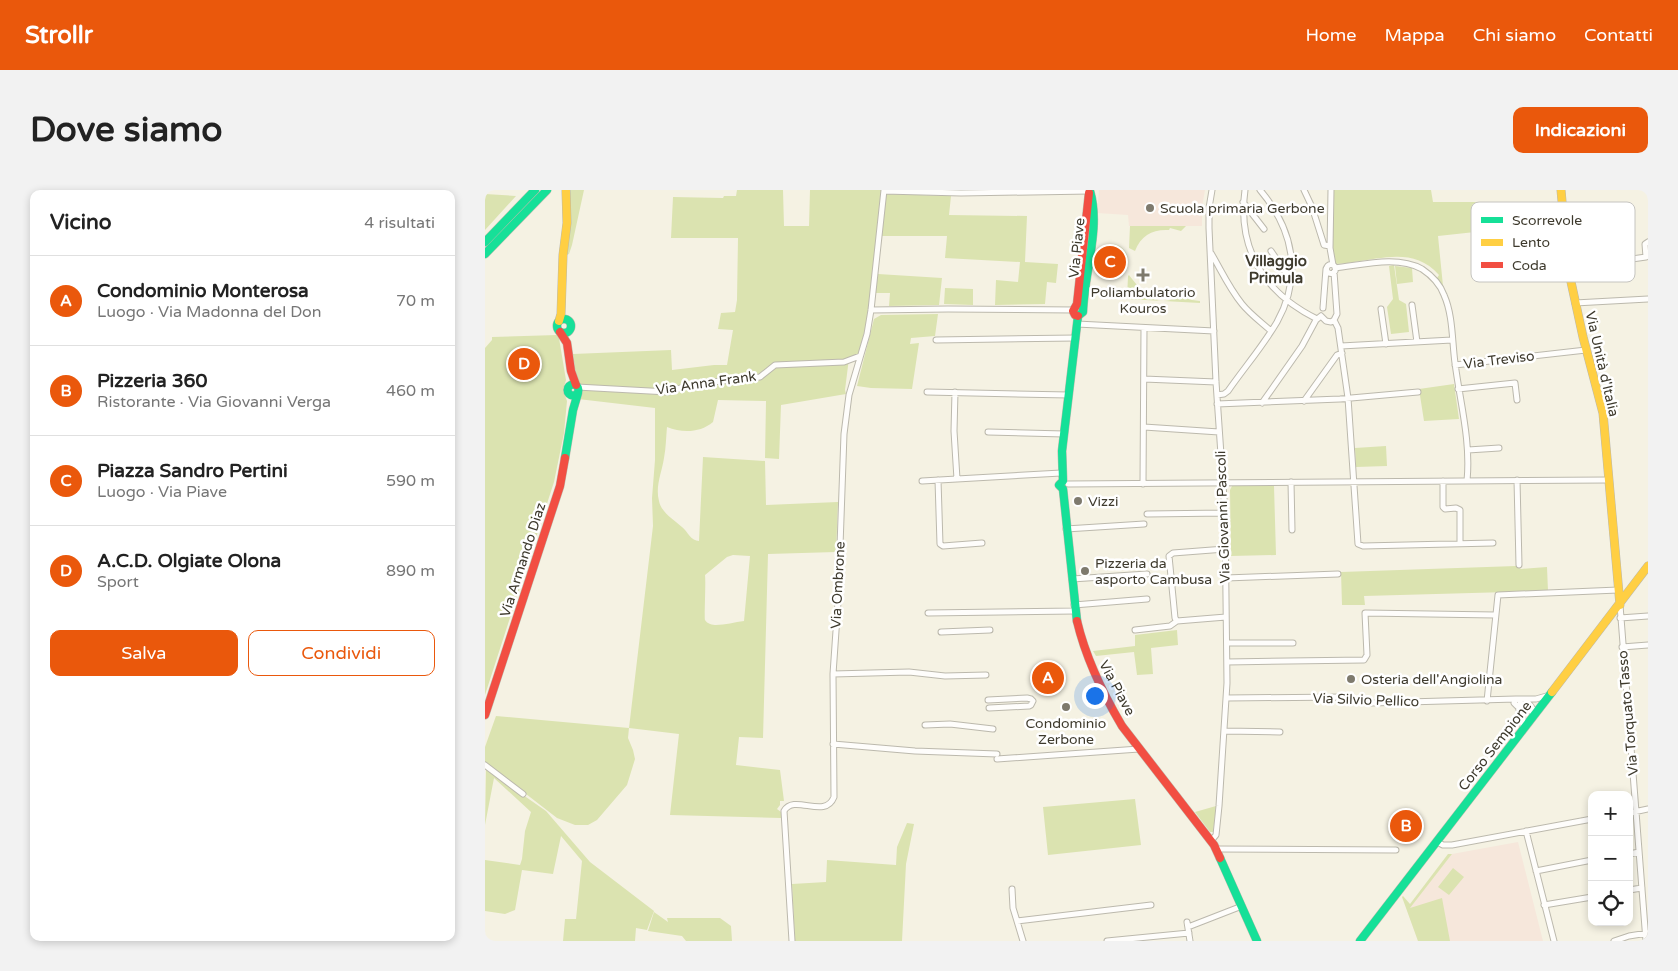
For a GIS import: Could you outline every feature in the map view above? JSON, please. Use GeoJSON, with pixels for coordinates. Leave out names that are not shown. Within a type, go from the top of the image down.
{"type":"FeatureCollection","features":[{"type":"Feature","properties":{"kind":"main road"},"geometry":{"type":"LineString","coordinates":[[485,242],[535,190]]}},
{"type":"Feature","properties":{"kind":"main road"},"geometry":{"type":"LineString","coordinates":[[485,254],[547,190]]}},
{"type":"Feature","properties":{"kind":"main road","name":"Via Piave"},"geometry":{"type":"LineString","coordinates":[[1089,190],[1076,338],[1064,434],[1066,529],[1080,639],[1093,670],[1117,717],[1216,849],[1257,941]]}},
{"type":"Feature","properties":{"kind":"main road"},"geometry":{"type":"LineString","coordinates":[[563,320],[561,308],[563,257],[567,223],[566,191]]}},
{"type":"Feature","properties":{"kind":"main road","name":"Via Unità d'Italia"},"geometry":{"type":"LineString","coordinates":[[1571,282],[1603,414],[1620,605]]}},
{"type":"Feature","properties":{"kind":"main road"},"geometry":{"type":"LineString","coordinates":[[563,320],[570,323],[567,343],[574,389]]}},
{"type":"Feature","properties":{"kind":"main road"},"geometry":{"type":"LineString","coordinates":[[563,320],[557,326],[567,343]]}},
{"type":"Feature","properties":{"kind":"main road"},"geometry":{"type":"LineString","coordinates":[[560,332],[565,333],[570,330]]}},
{"type":"Feature","properties":{"kind":"main road","name":"Via Armando Diaz"},"geometry":{"type":"LineString","coordinates":[[485,715],[560,486],[573,410],[574,389]]}},
{"type":"Feature","properties":{"kind":"main road","name":"Corso Sempione"},"geometry":{"type":"LineString","coordinates":[[1360,941],[1620,605],[1648,566]]}},
{"type":"Feature","properties":{"kind":"street"},"geometry":{"type":"LineString","coordinates":[[884,190],[961,193],[1089,190]]}},
{"type":"Feature","properties":{"kind":"street","name":"Via Ombrone"},"geometry":{"type":"LineString","coordinates":[[792,941],[784,814],[787,807],[790,806],[828,806],[834,797],[833,674],[838,602],[844,434],[849,395],[867,334],[871,310],[884,190]]}},
{"type":"Feature","properties":{"kind":"street","name":"Via Giovanni Pascoli"},"geometry":{"type":"LineString","coordinates":[[1211,842],[1215,838],[1216,833],[1227,698],[1225,513],[1217,404],[1209,212],[1212,190]]}},
{"type":"Feature","properties":{"kind":"street"},"geometry":{"type":"LineString","coordinates":[[1245,190],[1243,202],[1245,231],[1252,255],[1265,278],[1287,301],[1328,322],[1334,320]]}},
{"type":"Feature","properties":{"kind":"street"},"geometry":{"type":"LineString","coordinates":[[1217,395],[1226,393],[1271,330],[1287,301],[1291,280],[1291,259],[1287,233],[1277,212],[1260,190]]}},
{"type":"Feature","properties":{"kind":"street"},"geometry":{"type":"LineString","coordinates":[[1304,190],[1311,203],[1324,245],[1330,247]]}},
{"type":"Feature","properties":{"kind":"street"},"geometry":{"type":"LineString","coordinates":[[1262,403],[1302,346],[1323,308],[1330,247],[1331,190]]}},
{"type":"Feature","properties":{"kind":"street"},"geometry":{"type":"LineString","coordinates":[[1243,202],[1264,229]]}},
{"type":"Feature","properties":{"kind":"street"},"geometry":{"type":"LineString","coordinates":[[1635,259],[1646,257],[1645,244],[1648,242]]}},
{"type":"Feature","properties":{"kind":"street"},"geometry":{"type":"LineString","coordinates":[[1330,247],[1334,268],[1337,312],[1334,320]]}},
{"type":"Feature","properties":{"kind":"street"},"geometry":{"type":"LineString","coordinates":[[1211,252],[1222,273],[1244,306],[1271,330]]}},
{"type":"Feature","properties":{"kind":"street"},"geometry":{"type":"LineString","coordinates":[[1271,252],[1291,280]]}},
{"type":"Feature","properties":{"kind":"street","name":"Via Treviso"},"geometry":{"type":"LineString","coordinates":[[1334,268],[1391,262],[1416,267],[1424,271],[1435,280],[1446,300],[1455,365],[1586,350]]}},
{"type":"Feature","properties":{"kind":"street"},"geometry":{"type":"LineString","coordinates":[[1326,269],[1329,272],[1334,268]]}},
{"type":"Feature","properties":{"kind":"street"},"geometry":{"type":"LineString","coordinates":[[1211,276],[1222,273]]}},
{"type":"Feature","properties":{"kind":"street"},"geometry":{"type":"LineString","coordinates":[[1575,303],[1648,299]]}},
{"type":"Feature","properties":{"kind":"street"},"geometry":{"type":"LineString","coordinates":[[1412,305],[1417,342]]}},
{"type":"Feature","properties":{"kind":"street"},"geometry":{"type":"LineString","coordinates":[[1323,308],[1330,306],[1337,312]]}},
{"type":"Feature","properties":{"kind":"street"},"geometry":{"type":"LineString","coordinates":[[871,310],[1004,309],[1078,313],[1144,328],[1214,331]]}},
{"type":"Feature","properties":{"kind":"street"},"geometry":{"type":"LineString","coordinates":[[1381,309],[1386,344]]}},
{"type":"Feature","properties":{"kind":"street"},"geometry":{"type":"LineString","coordinates":[[1334,320],[1337,324],[1342,353],[1359,545],[1493,543]]}},
{"type":"Feature","properties":{"kind":"street"},"geometry":{"type":"LineString","coordinates":[[1143,484],[1144,328]]}},
{"type":"Feature","properties":{"kind":"street"},"geometry":{"type":"LineString","coordinates":[[936,340],[1076,338]]}},
{"type":"Feature","properties":{"kind":"street"},"geometry":{"type":"LineString","coordinates":[[1341,346],[1452,340]]}},
{"type":"Feature","properties":{"kind":"street"},"geometry":{"type":"LineString","coordinates":[[1304,401],[1337,355],[1342,353]]}},
{"type":"Feature","properties":{"kind":"street","name":"Via Anna Frank"},"geometry":{"type":"LineString","coordinates":[[574,389],[668,392],[693,384],[761,377],[775,365],[838,362],[860,356]]}},
{"type":"Feature","properties":{"kind":"street"},"geometry":{"type":"LineString","coordinates":[[1455,365],[1467,450],[1467,481]]}},
{"type":"Feature","properties":{"kind":"street"},"geometry":{"type":"LineString","coordinates":[[1144,378],[1216,382]]}},
{"type":"Feature","properties":{"kind":"street"},"geometry":{"type":"LineString","coordinates":[[1458,389],[1515,383],[1517,400]]}},
{"type":"Feature","properties":{"kind":"street"},"geometry":{"type":"LineString","coordinates":[[927,392],[1069,395]]}},
{"type":"Feature","properties":{"kind":"street"},"geometry":{"type":"LineString","coordinates":[[955,392],[954,431],[957,479]]}},
{"type":"Feature","properties":{"kind":"street"},"geometry":{"type":"LineString","coordinates":[[1217,404],[1304,401],[1418,392]]}},
{"type":"Feature","properties":{"kind":"street"},"geometry":{"type":"LineString","coordinates":[[1144,427],[1219,432]]}},
{"type":"Feature","properties":{"kind":"street"},"geometry":{"type":"LineString","coordinates":[[988,432],[1064,434]]}},
{"type":"Feature","properties":{"kind":"street"},"geometry":{"type":"LineString","coordinates":[[1467,450],[1499,448]]}},
{"type":"Feature","properties":{"kind":"street"},"geometry":{"type":"LineString","coordinates":[[922,480],[957,479],[1143,484],[1608,480]]}},
{"type":"Feature","properties":{"kind":"street"},"geometry":{"type":"LineString","coordinates":[[938,480],[940,544],[943,546],[982,543]]}},
{"type":"Feature","properties":{"kind":"street"},"geometry":{"type":"LineString","coordinates":[[1517,480],[1519,565]]}},
{"type":"Feature","properties":{"kind":"street"},"geometry":{"type":"LineString","coordinates":[[1443,481],[1443,508],[1458,508],[1460,510],[1460,543]]}},
{"type":"Feature","properties":{"kind":"street"},"geometry":{"type":"LineString","coordinates":[[1291,482],[1292,530]]}},
{"type":"Feature","properties":{"kind":"street"},"geometry":{"type":"LineString","coordinates":[[1147,514],[1225,513]]}},
{"type":"Feature","properties":{"kind":"street"},"geometry":{"type":"LineString","coordinates":[[1066,529],[1144,524]]}},
{"type":"Feature","properties":{"kind":"street"},"geometry":{"type":"LineString","coordinates":[[1177,621],[1175,618],[1169,556],[1173,553],[1225,549]]}},
{"type":"Feature","properties":{"kind":"street"},"geometry":{"type":"LineString","coordinates":[[1072,579],[1147,574]]}},
{"type":"Feature","properties":{"kind":"street"},"geometry":{"type":"LineString","coordinates":[[1226,578],[1339,574]]}},
{"type":"Feature","properties":{"kind":"street"},"geometry":{"type":"LineString","coordinates":[[1487,701],[1497,598],[1501,594],[1618,590]]}},
{"type":"Feature","properties":{"kind":"street"},"geometry":{"type":"LineString","coordinates":[[928,613],[1075,608],[1147,599]]}},
{"type":"Feature","properties":{"kind":"street","name":"Via Torquato Tasso"},"geometry":{"type":"LineString","coordinates":[[1620,605],[1631,791]]}},
{"type":"Feature","properties":{"kind":"street"},"geometry":{"type":"LineString","coordinates":[[1227,662],[1366,659],[1365,613],[1495,616]]}},
{"type":"Feature","properties":{"kind":"street"},"geometry":{"type":"LineString","coordinates":[[1620,618],[1648,616]]}},
{"type":"Feature","properties":{"kind":"street"},"geometry":{"type":"LineString","coordinates":[[1135,630],[1169,626],[1177,621],[1227,617]]}},
{"type":"Feature","properties":{"kind":"street"},"geometry":{"type":"LineString","coordinates":[[941,632],[990,630]]}},
{"type":"Feature","properties":{"kind":"street"},"geometry":{"type":"LineString","coordinates":[[1227,642],[1293,643]]}},
{"type":"Feature","properties":{"kind":"street"},"geometry":{"type":"LineString","coordinates":[[1622,647],[1648,645]]}},
{"type":"Feature","properties":{"kind":"street"},"geometry":{"type":"LineString","coordinates":[[833,674],[915,673],[945,676],[986,675]]}},
{"type":"Feature","properties":{"kind":"street","name":"Via Silvio Pellico"},"geometry":{"type":"LineString","coordinates":[[1227,698],[1342,697],[1371,702],[1505,701],[1518,703],[1550,695]]}},
{"type":"Feature","properties":{"kind":"street"},"geometry":{"type":"LineString","coordinates":[[988,700],[1027,698],[1033,701],[1029,706],[989,708]]}},
{"type":"Feature","properties":{"kind":"street"},"geometry":{"type":"LineString","coordinates":[[1518,703],[1536,713]]}},
{"type":"Feature","properties":{"kind":"street"},"geometry":{"type":"LineString","coordinates":[[1518,703],[1523,719],[1523,730]]}},
{"type":"Feature","properties":{"kind":"street","name":"Via Silvio Pellico"},"geometry":{"type":"LineString","coordinates":[[1518,703],[1536,713]]}},
{"type":"Feature","properties":{"kind":"street"},"geometry":{"type":"LineString","coordinates":[[925,724],[950,724],[993,729]]}},
{"type":"Feature","properties":{"kind":"street"},"geometry":{"type":"LineString","coordinates":[[1225,731],[1279,732]]}},
{"type":"Feature","properties":{"kind":"street"},"geometry":{"type":"LineString","coordinates":[[833,744],[997,756],[1139,748]]}},
{"type":"Feature","properties":{"kind":"street"},"geometry":{"type":"LineString","coordinates":[[485,765],[523,794]]}},
{"type":"Feature","properties":{"kind":"street"},"geometry":{"type":"LineString","coordinates":[[1633,812],[1648,809]]}},
{"type":"Feature","properties":{"kind":"street","name":"Via Torquato Tasso"},"geometry":{"type":"LineString","coordinates":[[1633,818],[1646,906],[1646,941]]}},
{"type":"Feature","properties":{"kind":"street"},"geometry":{"type":"LineString","coordinates":[[1437,842],[1442,845],[1449,845],[1588,821]]}},
{"type":"Feature","properties":{"kind":"street"},"geometry":{"type":"LineString","coordinates":[[1526,831],[1553,941]]}},
{"type":"Feature","properties":{"kind":"street"},"geometry":{"type":"LineString","coordinates":[[1216,849],[1396,850]]}},
{"type":"Feature","properties":{"kind":"street"},"geometry":{"type":"LineString","coordinates":[[1633,853],[1639,852]]}},
{"type":"Feature","properties":{"kind":"street"},"geometry":{"type":"LineString","coordinates":[[1536,870],[1588,861]]}},
{"type":"Feature","properties":{"kind":"street"},"geometry":{"type":"LineString","coordinates":[[1633,889],[1642,888]]}},
{"type":"Feature","properties":{"kind":"street"},"geometry":{"type":"LineString","coordinates":[[1012,889],[1013,908],[1023,941]]}},
{"type":"Feature","properties":{"kind":"street"},"geometry":{"type":"LineString","coordinates":[[1545,905],[1588,897]]}},
{"type":"Feature","properties":{"kind":"street"},"geometry":{"type":"LineString","coordinates":[[1017,921],[1151,905]]}},
{"type":"Feature","properties":{"kind":"street"},"geometry":{"type":"LineString","coordinates":[[1190,941],[1187,924],[1242,906]]}},
{"type":"Feature","properties":{"kind":"street"},"geometry":{"type":"LineString","coordinates":[[1107,941],[1189,933]]}},
{"type":"Feature","properties":{"kind":"street"},"geometry":{"type":"LineString","coordinates":[[1614,941],[1647,933]]}},
{"type":"Feature","properties":{"kind":"shaded area","name":"Scuola primaria Gerbone"},"geometry":{"type":"Polygon","coordinates":[[[1099,190],[1205,190],[1202,207],[1202,226],[1129,226],[1128,215],[1097,213],[1099,190]]]}},
{"type":"Feature","properties":{"kind":"shaded area"},"geometry":{"type":"Polygon","coordinates":[[[1518,842],[1543,941],[1418,941],[1407,910],[1452,854],[1518,842]]]}},
{"type":"Feature","properties":{"kind":"green space"},"geometry":{"type":"Polygon","coordinates":[[[568,190],[584,190],[572,245],[569,254],[564,256],[568,190]]]}},
{"type":"Feature","properties":{"kind":"green space"},"geometry":{"type":"Polygon","coordinates":[[[737,190],[783,190],[784,226],[809,226],[810,190],[881,190],[872,293],[858,354],[849,358],[846,394],[781,405],[779,459],[765,458],[766,401],[718,400],[713,422],[708,426],[691,431],[667,427],[665,454],[658,484],[660,505],[696,541],[699,541],[703,457],[765,461],[766,505],[838,502],[836,552],[768,554],[763,738],[739,737],[736,765],[780,770],[784,801],[780,801],[777,809],[781,812],[781,818],[670,815],[679,734],[629,728],[653,526],[655,408],[578,399],[583,391],[577,383],[573,354],[671,350],[672,370],[727,365],[733,330],[718,329],[721,313],[735,312],[737,300],[738,238],[671,238],[673,197],[723,198],[724,196],[736,196],[737,190]],[[733,555],[727,557],[705,575],[705,620],[710,624],[719,625],[744,621],[750,556],[733,555]]]}},
{"type":"Feature","properties":{"kind":"green space"},"geometry":{"type":"Polygon","coordinates":[[[1333,190],[1431,190],[1433,202],[1471,202],[1471,232],[1438,236],[1443,286],[1437,278],[1439,275],[1430,267],[1410,258],[1388,257],[1335,264],[1333,254],[1333,190]]]}},
{"type":"Feature","properties":{"kind":"green space"},"geometry":{"type":"Polygon","coordinates":[[[485,194],[516,196],[485,230],[485,194]]]}},
{"type":"Feature","properties":{"kind":"green space"},"geometry":{"type":"Polygon","coordinates":[[[886,194],[951,196],[949,215],[1027,216],[1025,262],[1058,264],[1056,283],[1047,282],[1045,304],[995,305],[996,280],[1018,282],[1020,262],[945,258],[947,236],[882,236],[886,194]]]}},
{"type":"Feature","properties":{"kind":"green space"},"geometry":{"type":"Polygon","coordinates":[[[1130,226],[1186,226],[1181,231],[1170,228],[1169,230],[1148,234],[1135,251],[1129,248],[1130,226]]]}},
{"type":"Feature","properties":{"kind":"green space"},"geometry":{"type":"Polygon","coordinates":[[[1111,244],[1118,245],[1123,249],[1127,254],[1127,268],[1123,273],[1118,277],[1111,278],[1104,277],[1099,273],[1095,268],[1094,261],[1095,254],[1099,249],[1104,245],[1111,244]]]}},
{"type":"Feature","properties":{"kind":"green space"},"geometry":{"type":"Polygon","coordinates":[[[1394,265],[1399,300],[1406,304],[1409,332],[1391,334],[1387,307],[1393,299],[1389,266],[1394,265]]]}},
{"type":"Feature","properties":{"kind":"green space"},"geometry":{"type":"Polygon","coordinates":[[[1395,266],[1412,268],[1413,282],[1397,284],[1395,266]]]}},
{"type":"Feature","properties":{"kind":"green space"},"geometry":{"type":"Polygon","coordinates":[[[878,274],[942,278],[939,305],[889,306],[890,293],[875,293],[878,274]]]}},
{"type":"Feature","properties":{"kind":"green space"},"geometry":{"type":"Polygon","coordinates":[[[1129,275],[1141,289],[1158,301],[1127,299],[1129,275]]]}},
{"type":"Feature","properties":{"kind":"green space"},"geometry":{"type":"Polygon","coordinates":[[[945,288],[973,289],[973,305],[944,304],[945,288]]]}},
{"type":"Feature","properties":{"kind":"green space"},"geometry":{"type":"Polygon","coordinates":[[[1184,294],[1192,300],[1200,301],[1200,303],[1164,301],[1175,299],[1184,294]]]}},
{"type":"Feature","properties":{"kind":"green space"},"geometry":{"type":"Polygon","coordinates":[[[938,314],[935,336],[911,338],[910,344],[919,343],[912,389],[857,386],[874,319],[881,315],[938,314]]]}},
{"type":"Feature","properties":{"kind":"green space"},"geometry":{"type":"Polygon","coordinates":[[[557,335],[566,380],[563,390],[567,401],[564,433],[554,482],[485,695],[485,348],[492,340],[492,337],[557,335]]]}},
{"type":"Feature","properties":{"kind":"green space"},"geometry":{"type":"Polygon","coordinates":[[[1454,384],[1459,419],[1424,421],[1419,389],[1454,384]]]}},
{"type":"Feature","properties":{"kind":"green space"},"geometry":{"type":"Polygon","coordinates":[[[1386,446],[1387,466],[1356,467],[1355,448],[1386,446]]]}},
{"type":"Feature","properties":{"kind":"green space"},"geometry":{"type":"Polygon","coordinates":[[[1232,486],[1274,486],[1276,555],[1231,556],[1230,490],[1232,486]]]}},
{"type":"Feature","properties":{"kind":"green space"},"geometry":{"type":"Polygon","coordinates":[[[1516,566],[1521,569],[1547,567],[1548,591],[1364,596],[1365,605],[1342,605],[1341,572],[1516,566]]]}},
{"type":"Feature","properties":{"kind":"green space"},"geometry":{"type":"Polygon","coordinates":[[[1177,630],[1178,645],[1151,648],[1153,674],[1137,675],[1134,652],[1096,656],[1093,651],[1135,646],[1135,635],[1177,630]]]}},
{"type":"Feature","properties":{"kind":"green space"},"geometry":{"type":"Polygon","coordinates":[[[496,716],[629,728],[628,738],[635,759],[627,785],[597,820],[588,825],[575,825],[557,818],[485,762],[485,747],[496,716]]]}},
{"type":"Feature","properties":{"kind":"green space"},"geometry":{"type":"Polygon","coordinates":[[[486,769],[546,811],[590,862],[654,911],[647,930],[636,928],[635,941],[563,941],[565,919],[576,919],[582,861],[561,836],[553,874],[522,870],[515,910],[505,914],[485,911],[485,860],[520,865],[525,831],[531,812],[494,778],[485,825],[486,769]]]}},
{"type":"Feature","properties":{"kind":"green space"},"geometry":{"type":"Polygon","coordinates":[[[1135,799],[1141,845],[1048,855],[1043,807],[1135,799]]]}},
{"type":"Feature","properties":{"kind":"green space"},"geometry":{"type":"Polygon","coordinates":[[[1216,806],[1213,832],[1210,832],[1195,812],[1216,806]]]}},
{"type":"Feature","properties":{"kind":"green space"},"geometry":{"type":"Polygon","coordinates":[[[907,823],[914,824],[906,864],[902,941],[795,941],[792,884],[826,882],[827,860],[896,865],[897,847],[907,823]]]}},
{"type":"Feature","properties":{"kind":"green space"},"geometry":{"type":"Polygon","coordinates":[[[1448,854],[1452,854],[1410,908],[1442,898],[1450,941],[1418,941],[1402,897],[1410,904],[1448,854]]]}},
{"type":"Feature","properties":{"kind":"green space"},"geometry":{"type":"Polygon","coordinates":[[[1453,868],[1464,877],[1449,895],[1438,887],[1453,868]]]}},
{"type":"Feature","properties":{"kind":"green space"},"geometry":{"type":"Polygon","coordinates":[[[654,912],[668,922],[667,918],[720,918],[731,926],[732,941],[686,941],[682,936],[648,931],[654,912]]]}},
{"type":"Feature","properties":{"kind":"traffic: fast"},"geometry":{"type":"LineString","coordinates":[[485,242],[535,190]]}},
{"type":"Feature","properties":{"kind":"traffic: fast"},"geometry":{"type":"LineString","coordinates":[[485,254],[547,190]]}},
{"type":"Feature","properties":{"kind":"traffic: fast"},"geometry":{"type":"LineString","coordinates":[[1077,621],[1063,489],[1059,485],[1063,481],[1062,451],[1078,316],[1083,312],[1093,235],[1093,205],[1090,191]]}},
{"type":"Feature","properties":{"kind":"traffic: fast"},"geometry":{"type":"LineString","coordinates":[[564,319],[569,321],[571,326],[569,331],[564,333],[559,331],[557,326],[559,321],[564,319]]}},
{"type":"Feature","properties":{"kind":"traffic: fast"},"geometry":{"type":"LineString","coordinates":[[573,384],[579,390],[573,396],[567,390],[573,384]]}},
{"type":"Feature","properties":{"kind":"traffic: fast"},"geometry":{"type":"LineString","coordinates":[[565,458],[573,410],[578,393]]}},
{"type":"Feature","properties":{"kind":"traffic: fast"},"geometry":{"type":"LineString","coordinates":[[1360,941],[1552,692]]}},
{"type":"Feature","properties":{"kind":"traffic: fast"},"geometry":{"type":"LineString","coordinates":[[1220,858],[1257,941]]}},
{"type":"Feature","properties":{"kind":"traffic: slow"},"geometry":{"type":"LineString","coordinates":[[1561,190],[1562,202]]}},
{"type":"Feature","properties":{"kind":"traffic: slow"},"geometry":{"type":"LineString","coordinates":[[559,321],[567,223],[566,191]]}},
{"type":"Feature","properties":{"kind":"traffic: slow"},"geometry":{"type":"LineString","coordinates":[[1571,282],[1603,413],[1620,605]]}},
{"type":"Feature","properties":{"kind":"traffic: slow"},"geometry":{"type":"LineString","coordinates":[[1552,692],[1648,566]]}},
{"type":"Feature","properties":{"kind":"traffic: jam"},"geometry":{"type":"LineString","coordinates":[[1078,316],[1073,311],[1077,304],[1089,193]]}},
{"type":"Feature","properties":{"kind":"traffic: jam"},"geometry":{"type":"LineString","coordinates":[[560,332],[567,343],[571,371],[576,385]]}},
{"type":"Feature","properties":{"kind":"traffic: jam"},"geometry":{"type":"LineString","coordinates":[[485,715],[560,486],[565,458]]}},
{"type":"Feature","properties":{"kind":"traffic: jam"},"geometry":{"type":"LineString","coordinates":[[1077,621],[1095,675],[1122,726],[1214,845],[1220,858]]}},
{"type":"Feature","properties":{"kind":"place","name":"Scuola primaria Gerbone"},"geometry":{"type":"Point","coordinates":[1150,208]}},
{"type":"Feature","properties":{"kind":"place","name":"Piazza Sandro Pertini"},"geometry":{"type":"Point","coordinates":[1110,262]}},
{"type":"Feature","properties":{"kind":"place","name":"Poliambulatorio Kouros"},"geometry":{"type":"Point","coordinates":[1143,275]}},
{"type":"Feature","properties":{"kind":"place","name":"A.C.D. Olgiate Olona"},"geometry":{"type":"Point","coordinates":[524,364]}},
{"type":"Feature","properties":{"kind":"place","name":"Vizzi"},"geometry":{"type":"Point","coordinates":[1078,501]}},
{"type":"Feature","properties":{"kind":"place","name":"Pizzeria da asporto Cambusa"},"geometry":{"type":"Point","coordinates":[1085,571]}},
{"type":"Feature","properties":{"kind":"place","name":"Condominio Monterosa"},"geometry":{"type":"Point","coordinates":[1048,678]}},
{"type":"Feature","properties":{"kind":"place","name":"Osteria dell'Angiolina"},"geometry":{"type":"Point","coordinates":[1351,679]}},
{"type":"Feature","properties":{"kind":"place","name":"Condominio Zerbone"},"geometry":{"type":"Point","coordinates":[1066,707]}},
{"type":"Feature","properties":{"kind":"place","name":"Pizzeria 360"},"geometry":{"type":"Point","coordinates":[1406,826]}},
{"type":"Feature","properties":{"kind":"district","name":"Villaggio Primula"},"geometry":{"type":"Point","coordinates":[1276,270]}}]}
